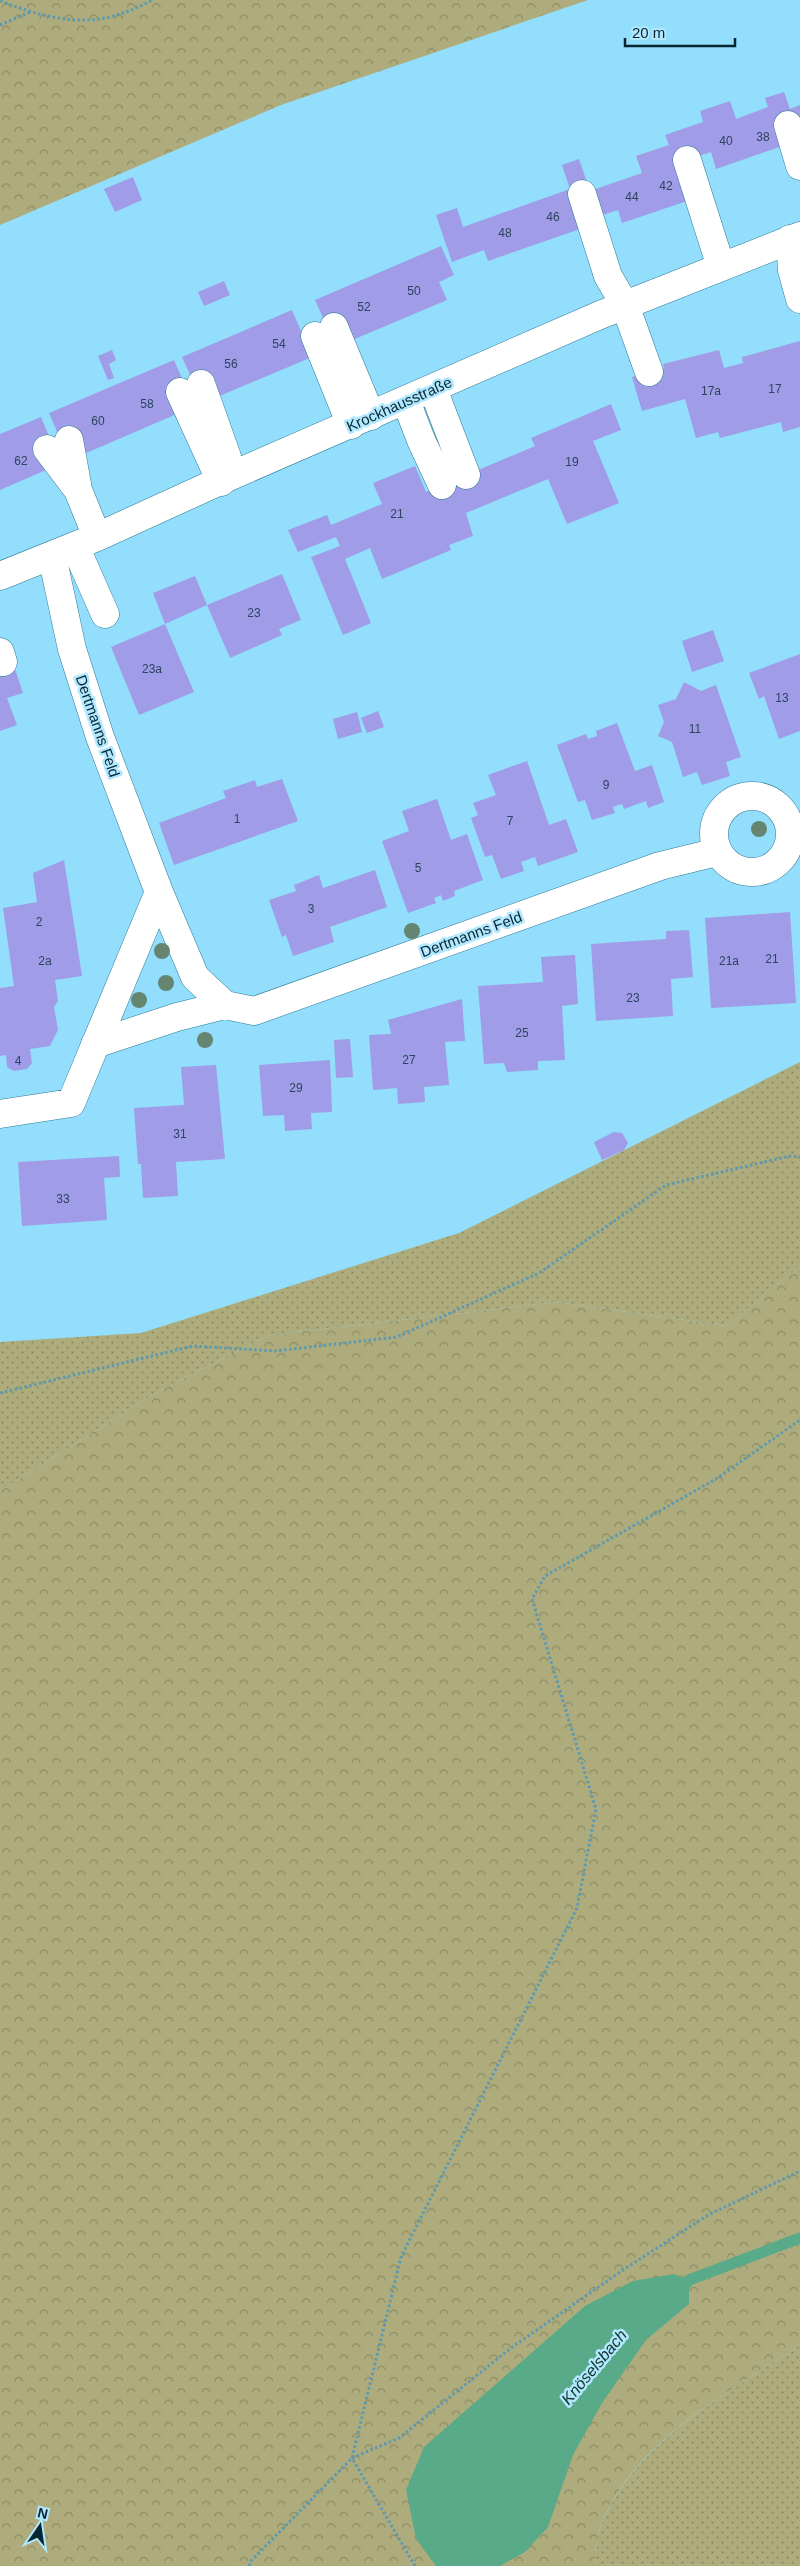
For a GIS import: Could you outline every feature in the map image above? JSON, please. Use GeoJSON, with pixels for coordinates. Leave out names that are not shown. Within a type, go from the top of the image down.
{"type":"FeatureCollection","features":[{"type":"Feature","properties":{"kind":"street"},"geometry":{"type":"LineString","coordinates":[[788,125],[800,166]]}},
{"type":"Feature","properties":{"kind":"street"},"geometry":{"type":"LineString","coordinates":[[694,158],[731,263]]}},
{"type":"Feature","properties":{"kind":"street"},"geometry":{"type":"LineString","coordinates":[[582,194],[608,276],[631,303]]}},
{"type":"Feature","properties":{"kind":"street"},"geometry":{"type":"LineString","coordinates":[[608,213],[649,372]]}},
{"type":"Feature","properties":{"kind":"street"},"geometry":{"type":"LineString","coordinates":[[795,238],[792,270],[800,299]]}},
{"type":"Feature","properties":{"kind":"street","name":"Krockhausstraße"},"geometry":{"type":"LineString","coordinates":[[0,576],[75,546],[631,303],[795,238]]}},
{"type":"Feature","properties":{"kind":"street"},"geometry":{"type":"LineString","coordinates":[[324,331],[361,420]]}},
{"type":"Feature","properties":{"kind":"street"},"geometry":{"type":"LineString","coordinates":[[191,388],[227,478]]}},
{"type":"Feature","properties":{"kind":"street"},"geometry":{"type":"LineString","coordinates":[[406,401],[421,440],[454,480],[433,389]]}},
{"type":"Feature","properties":{"kind":"street"},"geometry":{"type":"LineString","coordinates":[[58,444],[78,490],[75,546],[105,614]]}},
{"type":"Feature","properties":{"kind":"street","name":"Dertmanns Feld"},"geometry":{"type":"LineString","coordinates":[[75,546],[72,649],[100,737],[159,892],[195,977],[226,1005]]}},
{"type":"Feature","properties":{"kind":"street"},"geometry":{"type":"LineString","coordinates":[[743,796],[761,796],[777,804],[787,818],[795,836],[786,852],[775,865],[760,872],[744,872],[728,865],[717,852],[713,835],[717,818],[727,804],[743,796]]}},
{"type":"Feature","properties":{"kind":"street","name":"Dertmanns Feld"},"geometry":{"type":"LineString","coordinates":[[95,1044],[177,1017],[226,1005],[254,1011],[660,866],[717,852]]}},
{"type":"Feature","properties":{"kind":"street"},"geometry":{"type":"LineString","coordinates":[[0,1114],[71,1103],[159,892]]}},
{"type":"Feature","properties":{"kind":"path"},"geometry":{"type":"LineString","coordinates":[[0,2],[58,19],[100,21],[139,7],[152,0]]}},
{"type":"Feature","properties":{"kind":"path"},"geometry":{"type":"LineString","coordinates":[[0,25],[30,12]]}},
{"type":"Feature","properties":{"kind":"path"},"geometry":{"type":"LineString","coordinates":[[0,1393],[193,1346],[275,1351],[397,1337],[539,1273],[666,1185],[790,1156],[800,1157]]}},
{"type":"Feature","properties":{"kind":"path"},"geometry":{"type":"LineString","coordinates":[[415,2566],[352,2458],[401,2257],[577,1908],[596,1809],[532,1599],[545,1576],[716,1479],[800,1420]]}},
{"type":"Feature","properties":{"kind":"path"},"geometry":{"type":"LineString","coordinates":[[249,2566],[251,2561],[352,2458],[399,2438],[511,2348],[630,2265],[708,2215],[800,2171]]}},
{"type":"Feature","properties":{"kind":"green space"},"geometry":{"type":"Polygon","coordinates":[[[0,0],[588,0],[281,105],[0,225],[0,0]]]}},
{"type":"Feature","properties":{"kind":"green space"},"geometry":{"type":"Polygon","coordinates":[[[800,1062],[800,1266],[726,1326],[557,1302],[270,1335],[157,1392],[0,1491],[0,1342],[141,1333],[459,1233],[800,1062]]]}},
{"type":"Feature","properties":{"kind":"green space"},"geometry":{"type":"Polygon","coordinates":[[[800,1266],[800,2345],[711,2403],[681,2425],[654,2449],[630,2475],[611,2504],[598,2536],[595,2566],[0,2566],[0,1491],[157,1392],[270,1335],[557,1302],[726,1326],[800,1266]]]}},
{"type":"Feature","properties":{"kind":"green space"},"geometry":{"type":"Polygon","coordinates":[[[800,2345],[800,2566],[595,2566],[598,2536],[611,2504],[630,2475],[654,2449],[711,2403],[800,2345]]]}},
{"type":"Feature","properties":{"kind":"water"},"geometry":{"type":"Polygon","coordinates":[[[674,2274],[689,2280],[689,2304],[646,2340],[602,2403],[573,2455],[548,2527],[525,2552],[500,2566],[436,2566],[416,2539],[406,2490],[424,2447],[585,2306],[633,2281],[674,2274]]]}},
{"type":"Feature","properties":{"kind":"building"},"geometry":{"type":"Polygon","coordinates":[[[784,92],[790,109],[800,105],[800,137],[785,145],[716,169],[711,152],[687,160],[690,200],[622,223],[618,210],[599,216],[590,191],[642,173],[636,156],[669,145],[665,135],[703,122],[700,111],[730,101],[736,119],[768,107],[765,98],[784,92]]]}},
{"type":"Feature","properties":{"kind":"building"},"geometry":{"type":"Polygon","coordinates":[[[579,159],[590,191],[583,228],[488,261],[484,250],[452,262],[436,215],[457,208],[463,227],[570,189],[562,165],[579,159]]]}},
{"type":"Feature","properties":{"kind":"building"},"geometry":{"type":"Polygon","coordinates":[[[133,177],[142,200],[115,212],[104,189],[133,177]]]}},
{"type":"Feature","properties":{"kind":"building"},"geometry":{"type":"Polygon","coordinates":[[[441,246],[454,275],[439,282],[447,300],[350,341],[328,329],[315,300],[441,246]]]}},
{"type":"Feature","properties":{"kind":"building"},"geometry":{"type":"Polygon","coordinates":[[[224,281],[230,295],[204,306],[198,292],[224,281]]]}},
{"type":"Feature","properties":{"kind":"building"},"geometry":{"type":"Polygon","coordinates":[[[292,310],[312,357],[217,397],[195,386],[182,357],[292,310]]]}},
{"type":"Feature","properties":{"kind":"building"},"geometry":{"type":"Polygon","coordinates":[[[800,341],[800,427],[783,432],[781,422],[720,438],[718,432],[696,438],[685,399],[642,411],[632,377],[664,368],[663,364],[719,350],[724,368],[743,363],[742,357],[800,341]]]}},
{"type":"Feature","properties":{"kind":"building"},"geometry":{"type":"Polygon","coordinates":[[[112,350],[116,360],[109,364],[114,378],[108,380],[98,356],[112,350]]]}},
{"type":"Feature","properties":{"kind":"building"},"geometry":{"type":"Polygon","coordinates":[[[174,360],[187,390],[179,413],[84,454],[62,443],[49,413],[174,360]]]}},
{"type":"Feature","properties":{"kind":"building"},"geometry":{"type":"Polygon","coordinates":[[[611,404],[621,430],[593,441],[619,503],[567,524],[548,479],[466,513],[473,536],[449,545],[451,550],[382,579],[370,548],[345,559],[371,623],[343,635],[311,557],[340,546],[336,537],[298,552],[288,530],[327,515],[331,525],[382,504],[373,483],[415,466],[426,492],[535,446],[531,438],[611,404]]]}},
{"type":"Feature","properties":{"kind":"building"},"geometry":{"type":"Polygon","coordinates":[[[41,417],[53,446],[46,470],[0,490],[0,434],[41,417]]]}},
{"type":"Feature","properties":{"kind":"building"},"geometry":{"type":"Polygon","coordinates":[[[282,574],[301,620],[279,629],[282,635],[230,658],[207,605],[282,574]]]}},
{"type":"Feature","properties":{"kind":"building"},"geometry":{"type":"Polygon","coordinates":[[[195,576],[207,605],[165,624],[153,593],[195,576]]]}},
{"type":"Feature","properties":{"kind":"building"},"geometry":{"type":"Polygon","coordinates":[[[165,624],[194,692],[139,715],[111,647],[165,624]]]}},
{"type":"Feature","properties":{"kind":"building"},"geometry":{"type":"Polygon","coordinates":[[[713,630],[724,661],[692,672],[682,641],[713,630]]]}},
{"type":"Feature","properties":{"kind":"building"},"geometry":{"type":"Polygon","coordinates":[[[800,654],[800,731],[779,739],[764,696],[759,699],[749,673],[800,654]]]}},
{"type":"Feature","properties":{"kind":"building"},"geometry":{"type":"Polygon","coordinates":[[[12,660],[23,693],[7,698],[17,725],[0,731],[0,664],[12,660]]]}},
{"type":"Feature","properties":{"kind":"building"},"geometry":{"type":"Polygon","coordinates":[[[684,682],[701,691],[716,685],[741,757],[726,762],[730,776],[702,785],[697,772],[683,777],[672,742],[658,736],[664,722],[658,705],[676,699],[684,682]]]}},
{"type":"Feature","properties":{"kind":"building"},"geometry":{"type":"Polygon","coordinates":[[[378,711],[384,727],[367,733],[361,718],[378,711]]]}},
{"type":"Feature","properties":{"kind":"building"},"geometry":{"type":"Polygon","coordinates":[[[357,712],[362,732],[338,739],[333,719],[357,712]]]}},
{"type":"Feature","properties":{"kind":"building"},"geometry":{"type":"Polygon","coordinates":[[[617,723],[635,771],[652,765],[664,802],[648,808],[646,801],[624,809],[622,804],[613,807],[615,813],[592,820],[585,800],[578,802],[557,745],[586,734],[588,739],[597,736],[596,731],[617,723]]]}},
{"type":"Feature","properties":{"kind":"building"},"geometry":{"type":"Polygon","coordinates":[[[527,761],[549,825],[566,819],[578,852],[538,866],[535,857],[521,862],[524,871],[501,879],[492,855],[485,857],[471,818],[478,815],[473,803],[496,795],[488,775],[527,761]]]}},
{"type":"Feature","properties":{"kind":"building"},"geometry":{"type":"Polygon","coordinates":[[[282,779],[298,821],[174,865],[159,823],[226,798],[223,791],[255,780],[257,787],[282,779]]]}},
{"type":"Feature","properties":{"kind":"building"},"geometry":{"type":"Polygon","coordinates":[[[437,799],[451,840],[467,834],[483,880],[454,891],[455,896],[443,901],[441,895],[434,898],[436,903],[408,913],[382,841],[409,831],[402,811],[437,799]]]}},
{"type":"Feature","properties":{"kind":"building"},"geometry":{"type":"Polygon","coordinates":[[[64,860],[82,976],[55,980],[58,1001],[54,1007],[58,1030],[50,1046],[30,1049],[32,1063],[27,1069],[14,1071],[7,1067],[6,1055],[0,1056],[0,988],[14,986],[3,908],[37,902],[33,873],[64,860]]]}},
{"type":"Feature","properties":{"kind":"building"},"geometry":{"type":"Polygon","coordinates":[[[375,870],[387,907],[330,927],[334,942],[293,956],[286,935],[282,937],[269,900],[296,891],[294,885],[319,875],[323,888],[375,870]]]}},
{"type":"Feature","properties":{"kind":"building"},"geometry":{"type":"Polygon","coordinates":[[[790,912],[796,1003],[711,1008],[705,918],[790,912]]]}},
{"type":"Feature","properties":{"kind":"building"},"geometry":{"type":"Polygon","coordinates":[[[689,930],[693,977],[671,979],[673,1016],[596,1021],[591,944],[666,939],[666,931],[689,930]]]}},
{"type":"Feature","properties":{"kind":"building"},"geometry":{"type":"Polygon","coordinates":[[[575,955],[578,1004],[562,1006],[565,1060],[538,1061],[538,1070],[507,1072],[504,1063],[484,1064],[478,986],[543,982],[541,957],[575,955]]]}},
{"type":"Feature","properties":{"kind":"building"},"geometry":{"type":"Polygon","coordinates":[[[462,999],[465,1041],[445,1042],[449,1085],[424,1087],[425,1102],[398,1104],[397,1088],[373,1090],[369,1035],[391,1034],[388,1020],[462,999]]]}},
{"type":"Feature","properties":{"kind":"building"},"geometry":{"type":"Polygon","coordinates":[[[350,1039],[353,1077],[336,1078],[334,1040],[350,1039]]]}},
{"type":"Feature","properties":{"kind":"building"},"geometry":{"type":"Polygon","coordinates":[[[330,1060],[332,1112],[311,1113],[312,1129],[285,1131],[284,1115],[263,1116],[259,1065],[330,1060]]]}},
{"type":"Feature","properties":{"kind":"building"},"geometry":{"type":"Polygon","coordinates":[[[216,1065],[225,1159],[176,1162],[178,1196],[143,1198],[141,1164],[138,1164],[134,1108],[184,1105],[181,1067],[216,1065]]]}},
{"type":"Feature","properties":{"kind":"building"},"geometry":{"type":"Polygon","coordinates":[[[614,1132],[622,1133],[628,1143],[624,1150],[602,1160],[594,1142],[614,1132]]]}},
{"type":"Feature","properties":{"kind":"building"},"geometry":{"type":"Polygon","coordinates":[[[119,1156],[120,1177],[104,1178],[107,1220],[22,1226],[18,1162],[119,1156]]]}},
{"type":"Feature","properties":{"kind":"waterway","name":"Knöselsbach"},"geometry":{"type":"LineString","coordinates":[[680,2291],[689,2280],[800,2238]]}}]}
